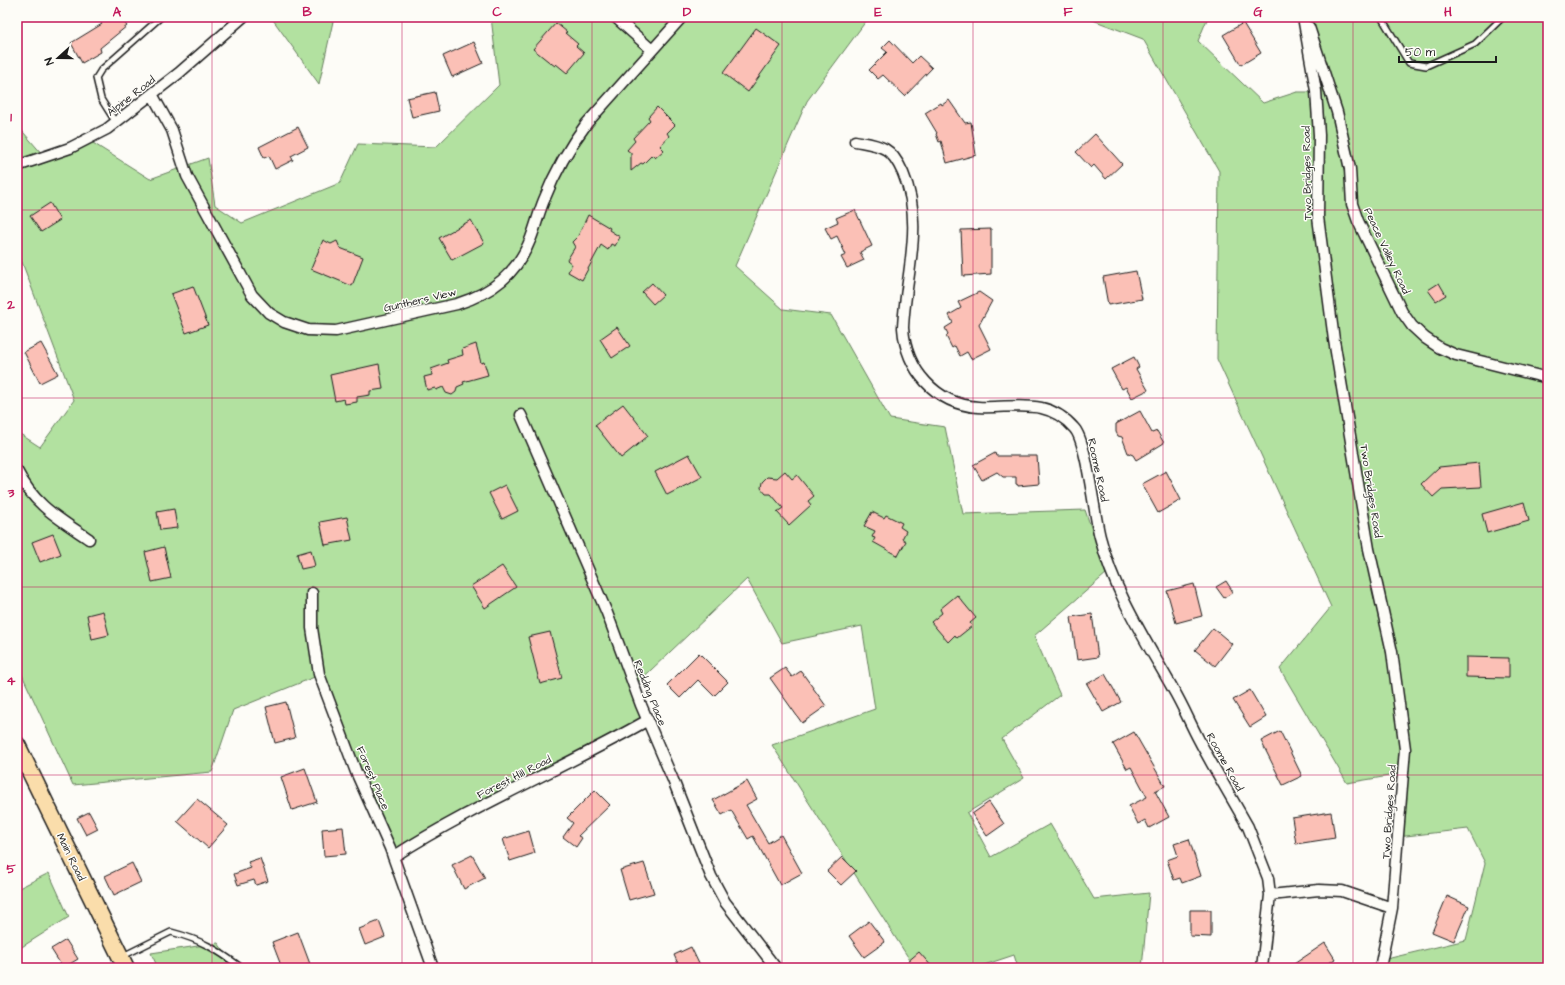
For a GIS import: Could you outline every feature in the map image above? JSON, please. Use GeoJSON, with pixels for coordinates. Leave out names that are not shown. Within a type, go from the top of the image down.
{"type":"FeatureCollection","features":[{"type":"Feature","properties":{"kind":"main road","name":"Main Road"},"geometry":{"type":"LineString","coordinates":[[17,745],[123,963]]}},
{"type":"Feature","properties":{"kind":"street","name":"Alpine Road"},"geometry":{"type":"LineString","coordinates":[[17,166],[70,148],[108,129],[243,17]]}},
{"type":"Feature","properties":{"kind":"street"},"geometry":{"type":"LineString","coordinates":[[615,17],[652,50]]}},
{"type":"Feature","properties":{"kind":"street","name":"Gunthers View"},"geometry":{"type":"LineString","coordinates":[[152,94],[172,130],[187,176],[252,295],[269,313],[284,322],[308,330],[336,330],[457,304],[476,298],[494,288],[521,258],[531,239],[555,174],[575,139],[587,123],[682,17]]}},
{"type":"Feature","properties":{"kind":"street","name":"Peace Valley Road"},"geometry":{"type":"LineString","coordinates":[[1304,17],[1337,112],[1350,169],[1350,195],[1356,215],[1402,312],[1421,334],[1440,348],[1456,355],[1548,378]]}},
{"type":"Feature","properties":{"kind":"street","name":"Two Bridges Road"},"geometry":{"type":"LineString","coordinates":[[1304,17],[1316,91],[1319,142],[1318,217],[1334,340],[1368,549],[1392,652],[1405,749],[1392,908],[1380,968]]}},
{"type":"Feature","properties":{"kind":"street","name":"Roome Road"},"geometry":{"type":"LineString","coordinates":[[855,141],[875,145],[885,149],[894,157],[905,179],[909,193],[913,211],[913,236],[903,328],[904,343],[916,372],[925,383],[956,403],[978,407],[1038,407],[1058,415],[1076,429],[1084,450],[1100,536],[1113,574],[1131,615],[1248,827],[1268,878],[1270,895],[1262,968]]}},
{"type":"Feature","properties":{"kind":"street","name":"Redding Place"},"geometry":{"type":"LineString","coordinates":[[521,415],[607,613],[648,720],[711,876],[725,902],[776,968]]}},
{"type":"Feature","properties":{"kind":"street"},"geometry":{"type":"LineString","coordinates":[[17,471],[32,497],[45,510],[89,539]]}},
{"type":"Feature","properties":{"kind":"street","name":"Forest Place"},"geometry":{"type":"LineString","coordinates":[[312,593],[312,628],[318,674],[356,772],[393,858],[433,968]]}},
{"type":"Feature","properties":{"kind":"street","name":"Forest Hill Road"},"geometry":{"type":"LineString","coordinates":[[393,858],[434,831],[605,744],[648,720]]}},
{"type":"Feature","properties":{"kind":"street"},"geometry":{"type":"LineString","coordinates":[[1270,895],[1319,890],[1342,891],[1392,908]]}},
{"type":"Feature","properties":{"kind":"lane"},"geometry":{"type":"LineString","coordinates":[[116,123],[101,99],[96,78],[101,70],[160,17]]}},
{"type":"Feature","properties":{"kind":"lane"},"geometry":{"type":"LineString","coordinates":[[1381,17],[1409,63],[1426,66],[1475,44],[1503,17]]}},
{"type":"Feature","properties":{"kind":"lane"},"geometry":{"type":"LineString","coordinates":[[123,963],[171,932],[192,938],[216,949],[242,968]]}},
{"type":"Feature","properties":{"kind":"green space"},"geometry":{"type":"Polygon","coordinates":[[[271,17],[334,17],[319,84],[271,17]]]}},
{"type":"Feature","properties":{"kind":"green space"},"geometry":{"type":"Polygon","coordinates":[[[491,17],[869,17],[807,101],[735,266],[783,309],[831,315],[890,419],[945,427],[963,514],[1085,510],[1107,573],[1034,636],[1060,695],[1002,739],[1024,778],[967,813],[991,857],[1050,824],[1094,899],[1149,893],[1142,968],[1018,968],[1014,955],[975,968],[915,968],[772,745],[875,709],[862,626],[782,643],[747,579],[632,688],[645,722],[391,856],[317,676],[233,710],[212,772],[73,785],[17,664],[17,432],[40,447],[74,400],[17,249],[17,125],[43,155],[85,138],[150,179],[208,158],[215,205],[242,223],[340,183],[358,144],[436,147],[499,85],[491,17]]]}},
{"type":"Feature","properties":{"kind":"green space"},"geometry":{"type":"Polygon","coordinates":[[[1085,17],[1208,17],[1198,41],[1263,103],[1297,92],[1314,92],[1298,17],[1548,17],[1548,968],[1369,968],[1378,961],[1466,940],[1485,863],[1468,829],[1397,837],[1401,774],[1347,783],[1280,669],[1331,607],[1217,359],[1219,171],[1143,39],[1085,17]]]}},
{"type":"Feature","properties":{"kind":"green space"},"geometry":{"type":"Polygon","coordinates":[[[49,873],[69,917],[17,950],[17,889],[49,873]]]}},
{"type":"Feature","properties":{"kind":"green space"},"geometry":{"type":"Polygon","coordinates":[[[218,943],[236,968],[158,968],[151,953],[218,943]]]}},
{"type":"Feature","properties":{"kind":"building"},"geometry":{"type":"Polygon","coordinates":[[[97,17],[120,17],[127,26],[100,48],[101,52],[82,63],[71,43],[102,24],[97,17]]]}},
{"type":"Feature","properties":{"kind":"building"},"geometry":{"type":"Polygon","coordinates":[[[556,23],[567,32],[565,33],[578,44],[576,46],[584,53],[567,73],[556,64],[555,66],[533,49],[556,23]]]}},
{"type":"Feature","properties":{"kind":"building"},"geometry":{"type":"Polygon","coordinates":[[[1243,23],[1261,53],[1241,65],[1223,35],[1243,23]]]}},
{"type":"Feature","properties":{"kind":"building"},"geometry":{"type":"Polygon","coordinates":[[[756,28],[781,46],[748,92],[723,73],[756,28]]]}},
{"type":"Feature","properties":{"kind":"building"},"geometry":{"type":"Polygon","coordinates":[[[890,40],[912,63],[919,56],[932,68],[905,96],[883,75],[878,79],[869,70],[887,52],[882,48],[890,40]]]}},
{"type":"Feature","properties":{"kind":"building"},"geometry":{"type":"Polygon","coordinates":[[[474,42],[483,63],[452,77],[443,56],[474,42]]]}},
{"type":"Feature","properties":{"kind":"building"},"geometry":{"type":"Polygon","coordinates":[[[435,92],[439,111],[412,117],[407,98],[435,92]]]}},
{"type":"Feature","properties":{"kind":"building"},"geometry":{"type":"Polygon","coordinates":[[[949,100],[965,123],[971,122],[976,155],[947,163],[941,141],[939,142],[937,133],[925,113],[949,100]]]}},
{"type":"Feature","properties":{"kind":"building"},"geometry":{"type":"Polygon","coordinates":[[[657,107],[675,125],[667,133],[669,136],[660,146],[664,150],[655,158],[652,155],[643,164],[641,163],[631,171],[631,153],[627,150],[635,141],[633,138],[650,120],[648,117],[657,107]]]}},
{"type":"Feature","properties":{"kind":"building"},"geometry":{"type":"Polygon","coordinates":[[[298,127],[308,147],[291,156],[293,160],[275,169],[269,156],[264,158],[259,147],[298,127]]]}},
{"type":"Feature","properties":{"kind":"building"},"geometry":{"type":"Polygon","coordinates":[[[1095,134],[1122,164],[1106,179],[1094,165],[1091,168],[1076,152],[1095,134]]]}},
{"type":"Feature","properties":{"kind":"building"},"geometry":{"type":"Polygon","coordinates":[[[50,203],[60,220],[41,232],[30,216],[50,203]]]}},
{"type":"Feature","properties":{"kind":"building"},"geometry":{"type":"Polygon","coordinates":[[[855,210],[872,246],[860,252],[864,260],[847,268],[841,257],[846,255],[837,236],[831,239],[825,228],[838,222],[836,218],[855,210]]]}},
{"type":"Feature","properties":{"kind":"building"},"geometry":{"type":"Polygon","coordinates":[[[588,215],[610,228],[609,230],[620,237],[615,246],[611,244],[608,250],[601,245],[582,280],[568,272],[572,264],[567,260],[575,247],[572,242],[578,236],[588,215]]]}},
{"type":"Feature","properties":{"kind":"building"},"geometry":{"type":"Polygon","coordinates":[[[471,220],[484,243],[452,260],[439,238],[471,220]]]}},
{"type":"Feature","properties":{"kind":"building"},"geometry":{"type":"Polygon","coordinates":[[[991,229],[991,274],[963,276],[961,230],[991,229]]]}},
{"type":"Feature","properties":{"kind":"building"},"geometry":{"type":"Polygon","coordinates":[[[323,240],[331,244],[337,241],[340,248],[363,257],[352,286],[311,269],[323,240]]]}},
{"type":"Feature","properties":{"kind":"building"},"geometry":{"type":"Polygon","coordinates":[[[1136,271],[1142,299],[1108,305],[1103,277],[1136,271]]]}},
{"type":"Feature","properties":{"kind":"building"},"geometry":{"type":"Polygon","coordinates":[[[652,283],[663,295],[653,304],[642,292],[652,283]]]}},
{"type":"Feature","properties":{"kind":"building"},"geometry":{"type":"Polygon","coordinates":[[[1439,283],[1446,295],[1436,301],[1428,290],[1439,283]]]}},
{"type":"Feature","properties":{"kind":"building"},"geometry":{"type":"Polygon","coordinates":[[[193,286],[208,325],[186,333],[171,294],[193,286]]]}},
{"type":"Feature","properties":{"kind":"building"},"geometry":{"type":"Polygon","coordinates":[[[979,292],[992,301],[979,325],[991,349],[971,359],[967,352],[960,356],[955,346],[952,348],[946,336],[948,334],[945,328],[953,323],[949,315],[961,308],[958,302],[979,292]]]}},
{"type":"Feature","properties":{"kind":"building"},"geometry":{"type":"Polygon","coordinates":[[[617,327],[630,346],[612,358],[600,339],[617,327]]]}},
{"type":"Feature","properties":{"kind":"building"},"geometry":{"type":"Polygon","coordinates":[[[41,343],[58,374],[40,383],[24,352],[41,343]]]}},
{"type":"Feature","properties":{"kind":"building"},"geometry":{"type":"Polygon","coordinates":[[[476,344],[481,363],[484,362],[488,375],[463,382],[464,384],[457,387],[456,392],[452,395],[446,393],[443,387],[436,390],[435,388],[427,390],[424,377],[432,375],[431,369],[448,363],[447,360],[463,355],[462,349],[476,344]]]}},
{"type":"Feature","properties":{"kind":"building"},"geometry":{"type":"Polygon","coordinates":[[[1134,357],[1139,367],[1136,369],[1148,390],[1132,398],[1126,387],[1122,389],[1111,369],[1134,357]]]}},
{"type":"Feature","properties":{"kind":"building"},"geometry":{"type":"Polygon","coordinates":[[[379,364],[383,389],[370,391],[370,395],[357,397],[357,402],[345,404],[344,399],[335,401],[330,375],[379,364]]]}},
{"type":"Feature","properties":{"kind":"building"},"geometry":{"type":"Polygon","coordinates":[[[623,404],[648,436],[621,458],[595,425],[623,404]]]}},
{"type":"Feature","properties":{"kind":"building"},"geometry":{"type":"Polygon","coordinates":[[[1140,411],[1152,433],[1157,431],[1164,443],[1136,460],[1133,455],[1128,453],[1122,437],[1118,436],[1116,432],[1116,424],[1140,411]]]}},
{"type":"Feature","properties":{"kind":"building"},"geometry":{"type":"Polygon","coordinates":[[[995,453],[996,456],[1037,456],[1039,484],[1018,486],[1016,484],[1016,477],[1003,477],[997,472],[982,480],[973,465],[995,453]]]}},
{"type":"Feature","properties":{"kind":"building"},"geometry":{"type":"Polygon","coordinates":[[[689,454],[702,477],[667,495],[655,472],[689,454]]]}},
{"type":"Feature","properties":{"kind":"building"},"geometry":{"type":"Polygon","coordinates":[[[1479,463],[1481,487],[1442,489],[1433,497],[1421,484],[1439,467],[1479,463]]]}},
{"type":"Feature","properties":{"kind":"building"},"geometry":{"type":"Polygon","coordinates":[[[785,471],[792,479],[797,475],[814,496],[808,501],[811,505],[789,525],[777,512],[783,508],[771,494],[766,494],[761,488],[762,482],[767,477],[777,478],[785,471]]]}},
{"type":"Feature","properties":{"kind":"building"},"geometry":{"type":"Polygon","coordinates":[[[1166,471],[1181,500],[1158,513],[1142,484],[1166,471]]]}},
{"type":"Feature","properties":{"kind":"building"},"geometry":{"type":"Polygon","coordinates":[[[505,485],[518,511],[502,519],[489,493],[505,485]]]}},
{"type":"Feature","properties":{"kind":"building"},"geometry":{"type":"Polygon","coordinates":[[[1524,502],[1529,521],[1487,533],[1482,514],[1524,502]]]}},
{"type":"Feature","properties":{"kind":"building"},"geometry":{"type":"Polygon","coordinates":[[[174,509],[177,528],[160,530],[157,512],[174,509]]]}},
{"type":"Feature","properties":{"kind":"building"},"geometry":{"type":"Polygon","coordinates":[[[872,512],[884,518],[886,515],[902,523],[900,527],[906,531],[902,539],[906,541],[898,556],[873,542],[875,538],[872,537],[875,531],[864,526],[872,512]]]}},
{"type":"Feature","properties":{"kind":"building"},"geometry":{"type":"Polygon","coordinates":[[[347,517],[352,540],[325,545],[320,522],[347,517]]]}},
{"type":"Feature","properties":{"kind":"building"},"geometry":{"type":"Polygon","coordinates":[[[53,534],[61,554],[40,562],[32,542],[53,534]]]}},
{"type":"Feature","properties":{"kind":"building"},"geometry":{"type":"Polygon","coordinates":[[[164,547],[171,578],[152,582],[145,552],[164,547]]]}},
{"type":"Feature","properties":{"kind":"building"},"geometry":{"type":"Polygon","coordinates":[[[311,550],[315,566],[301,569],[297,554],[311,550]]]}},
{"type":"Feature","properties":{"kind":"building"},"geometry":{"type":"Polygon","coordinates":[[[502,566],[516,587],[485,608],[471,586],[502,566]]]}},
{"type":"Feature","properties":{"kind":"building"},"geometry":{"type":"Polygon","coordinates":[[[1226,581],[1233,592],[1224,598],[1216,587],[1226,581]]]}},
{"type":"Feature","properties":{"kind":"building"},"geometry":{"type":"Polygon","coordinates":[[[1194,584],[1202,616],[1176,623],[1167,591],[1194,584]]]}},
{"type":"Feature","properties":{"kind":"building"},"geometry":{"type":"Polygon","coordinates":[[[957,595],[976,618],[970,623],[972,626],[957,638],[955,635],[948,642],[931,622],[942,613],[940,609],[957,595]]]}},
{"type":"Feature","properties":{"kind":"building"},"geometry":{"type":"Polygon","coordinates":[[[103,611],[109,635],[92,639],[87,615],[103,611]]]}},
{"type":"Feature","properties":{"kind":"building"},"geometry":{"type":"Polygon","coordinates":[[[1092,614],[1098,657],[1077,660],[1071,617],[1092,614]]]}},
{"type":"Feature","properties":{"kind":"building"},"geometry":{"type":"Polygon","coordinates":[[[1213,628],[1232,644],[1215,666],[1195,650],[1213,628]]]}},
{"type":"Feature","properties":{"kind":"building"},"geometry":{"type":"Polygon","coordinates":[[[550,632],[562,678],[540,684],[528,637],[550,632]]]}},
{"type":"Feature","properties":{"kind":"building"},"geometry":{"type":"Polygon","coordinates":[[[699,653],[728,682],[714,696],[698,680],[680,698],[667,685],[699,653]]]}},
{"type":"Feature","properties":{"kind":"building"},"geometry":{"type":"Polygon","coordinates":[[[1466,657],[1509,658],[1509,678],[1466,677],[1466,657]]]}},
{"type":"Feature","properties":{"kind":"building"},"geometry":{"type":"Polygon","coordinates":[[[785,668],[792,677],[801,671],[826,706],[802,723],[770,678],[785,668]]]}},
{"type":"Feature","properties":{"kind":"building"},"geometry":{"type":"Polygon","coordinates":[[[1105,674],[1121,702],[1103,712],[1087,684],[1105,674]]]}},
{"type":"Feature","properties":{"kind":"building"},"geometry":{"type":"Polygon","coordinates":[[[1250,690],[1266,717],[1250,727],[1233,700],[1250,690]]]}},
{"type":"Feature","properties":{"kind":"building"},"geometry":{"type":"Polygon","coordinates":[[[286,702],[295,738],[275,743],[266,707],[286,702]]]}},
{"type":"Feature","properties":{"kind":"building"},"geometry":{"type":"Polygon","coordinates":[[[1280,731],[1302,776],[1283,785],[1261,741],[1280,731]]]}},
{"type":"Feature","properties":{"kind":"building"},"geometry":{"type":"Polygon","coordinates":[[[1134,732],[1165,786],[1155,791],[1169,817],[1149,828],[1145,820],[1138,824],[1129,806],[1147,797],[1131,767],[1127,769],[1113,744],[1134,732]]]}},
{"type":"Feature","properties":{"kind":"building"},"geometry":{"type":"Polygon","coordinates":[[[305,768],[317,802],[292,810],[281,777],[305,768]]]}},
{"type":"Feature","properties":{"kind":"building"},"geometry":{"type":"Polygon","coordinates":[[[747,781],[757,799],[746,805],[768,843],[781,835],[802,873],[780,885],[753,836],[748,839],[731,810],[722,815],[713,800],[747,781]]]}},
{"type":"Feature","properties":{"kind":"building"},"geometry":{"type":"Polygon","coordinates":[[[595,790],[610,805],[578,836],[582,838],[576,847],[563,837],[573,823],[567,818],[595,790]]]}},
{"type":"Feature","properties":{"kind":"building"},"geometry":{"type":"Polygon","coordinates":[[[197,799],[228,825],[208,848],[177,821],[197,799]]]}},
{"type":"Feature","properties":{"kind":"building"},"geometry":{"type":"Polygon","coordinates":[[[989,802],[1004,824],[987,836],[972,814],[989,802]]]}},
{"type":"Feature","properties":{"kind":"building"},"geometry":{"type":"Polygon","coordinates":[[[89,812],[98,829],[86,835],[77,818],[89,812]]]}},
{"type":"Feature","properties":{"kind":"building"},"geometry":{"type":"Polygon","coordinates":[[[1331,812],[1335,838],[1296,844],[1292,818],[1331,812]]]}},
{"type":"Feature","properties":{"kind":"building"},"geometry":{"type":"Polygon","coordinates":[[[343,827],[346,854],[324,856],[322,829],[343,827]]]}},
{"type":"Feature","properties":{"kind":"building"},"geometry":{"type":"Polygon","coordinates":[[[529,831],[535,853],[510,861],[503,839],[529,831]]]}},
{"type":"Feature","properties":{"kind":"building"},"geometry":{"type":"Polygon","coordinates":[[[1189,839],[1201,876],[1182,883],[1180,878],[1174,880],[1167,860],[1178,856],[1174,844],[1189,839]]]}},
{"type":"Feature","properties":{"kind":"building"},"geometry":{"type":"Polygon","coordinates":[[[472,855],[485,878],[464,889],[452,865],[472,855]]]}},
{"type":"Feature","properties":{"kind":"building"},"geometry":{"type":"Polygon","coordinates":[[[842,857],[856,871],[841,885],[827,871],[842,857]]]}},
{"type":"Feature","properties":{"kind":"building"},"geometry":{"type":"Polygon","coordinates":[[[260,858],[268,881],[256,885],[254,880],[238,885],[234,874],[251,868],[248,862],[260,858]]]}},
{"type":"Feature","properties":{"kind":"building"},"geometry":{"type":"Polygon","coordinates":[[[132,863],[141,882],[114,895],[105,876],[132,863]]]}},
{"type":"Feature","properties":{"kind":"building"},"geometry":{"type":"Polygon","coordinates":[[[644,863],[654,893],[629,900],[620,870],[644,863]]]}},
{"type":"Feature","properties":{"kind":"building"},"geometry":{"type":"Polygon","coordinates":[[[1447,896],[1469,906],[1454,941],[1432,932],[1447,896]]]}},
{"type":"Feature","properties":{"kind":"building"},"geometry":{"type":"Polygon","coordinates":[[[1190,910],[1211,910],[1211,937],[1190,936],[1190,910]]]}},
{"type":"Feature","properties":{"kind":"building"},"geometry":{"type":"Polygon","coordinates":[[[379,921],[385,937],[365,945],[359,929],[379,921]]]}},
{"type":"Feature","properties":{"kind":"building"},"geometry":{"type":"Polygon","coordinates":[[[869,921],[885,942],[864,957],[849,936],[869,921]]]}},
{"type":"Feature","properties":{"kind":"building"},"geometry":{"type":"Polygon","coordinates":[[[298,932],[310,964],[298,968],[282,968],[272,942],[298,932]]]}},
{"type":"Feature","properties":{"kind":"building"},"geometry":{"type":"Polygon","coordinates":[[[66,940],[78,959],[63,968],[51,949],[66,940]]]}},
{"type":"Feature","properties":{"kind":"building"},"geometry":{"type":"Polygon","coordinates":[[[1325,943],[1335,959],[1321,968],[1288,968],[1325,943]]]}},
{"type":"Feature","properties":{"kind":"building"},"geometry":{"type":"Polygon","coordinates":[[[691,947],[701,968],[680,968],[674,955],[691,947]]]}},
{"type":"Feature","properties":{"kind":"building"},"geometry":{"type":"Polygon","coordinates":[[[919,952],[933,968],[900,968],[919,952]]]}}]}
